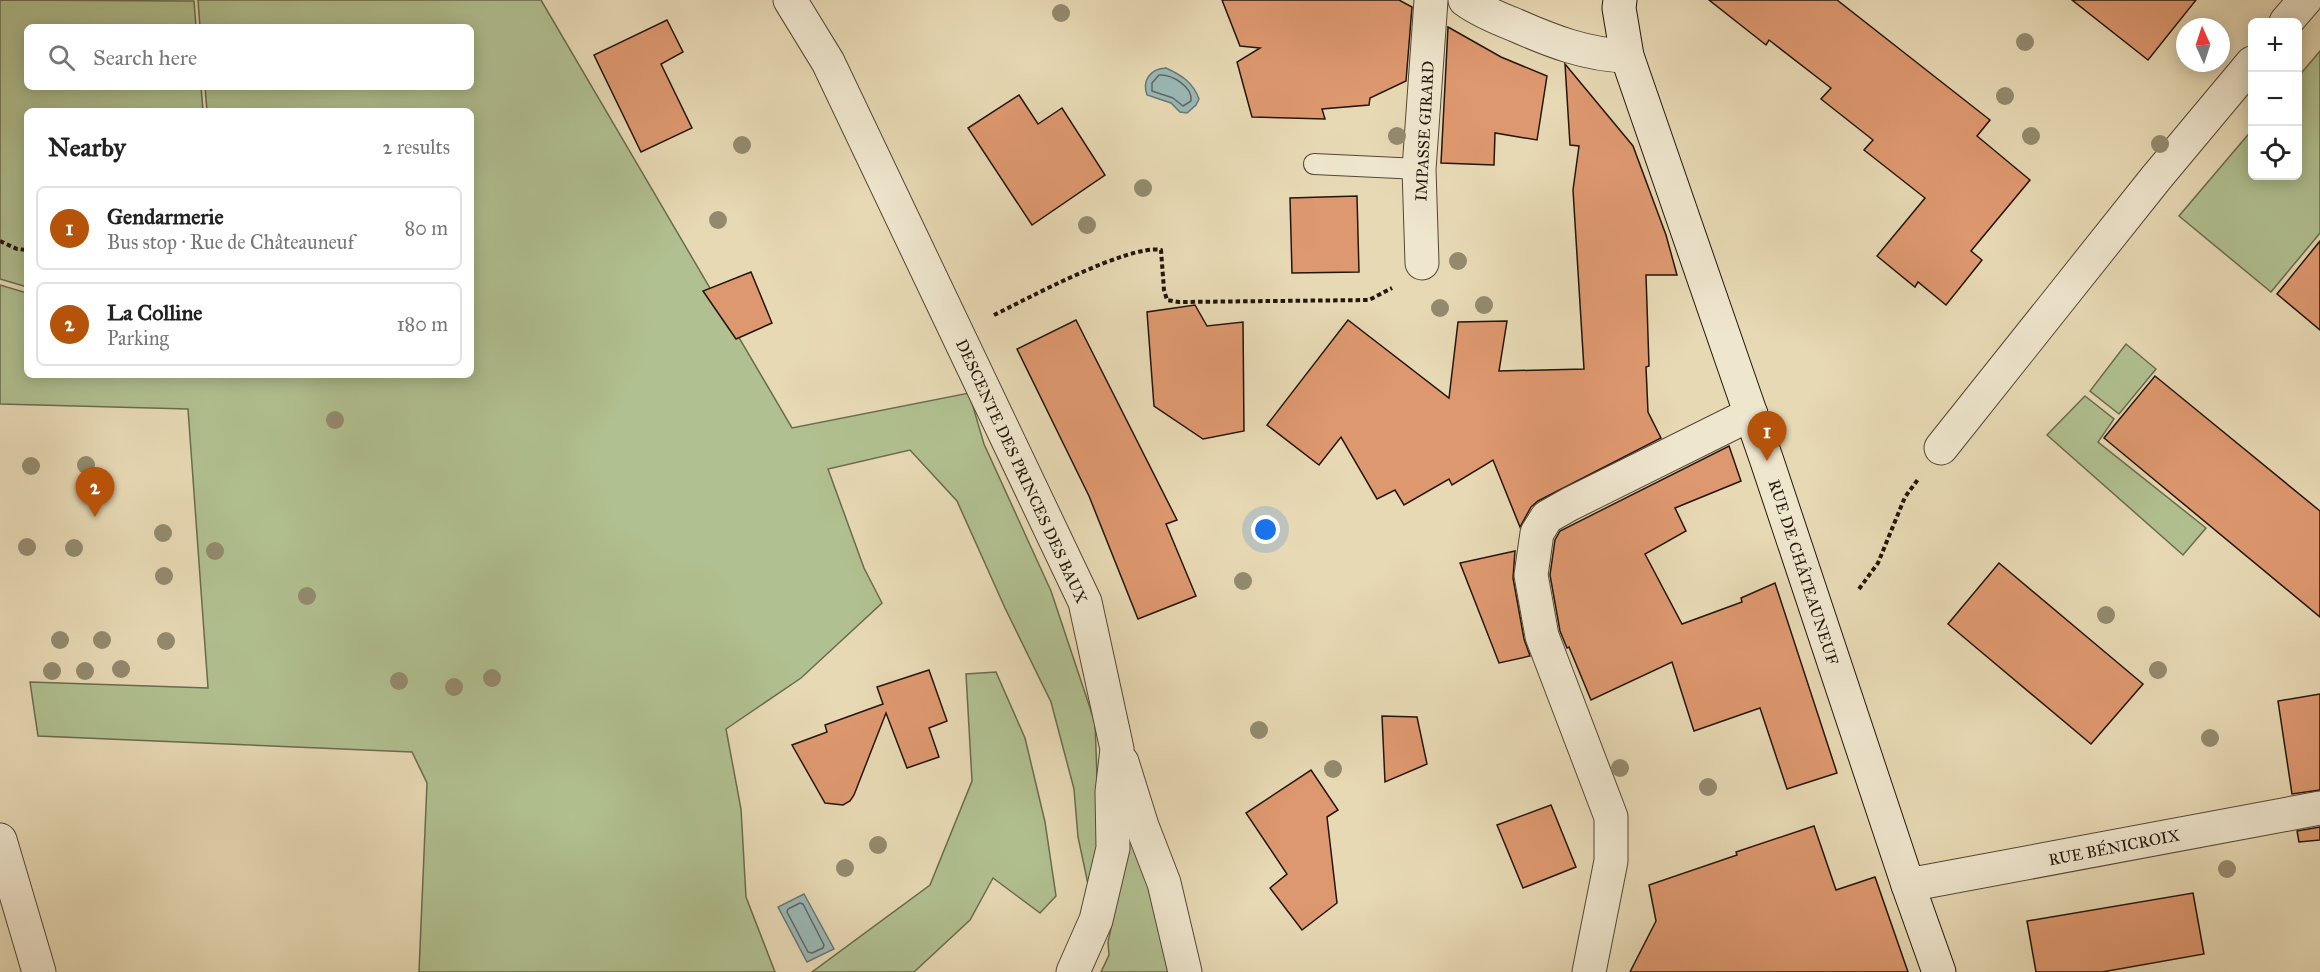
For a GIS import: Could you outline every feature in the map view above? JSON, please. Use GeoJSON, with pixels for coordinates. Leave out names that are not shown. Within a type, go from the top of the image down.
{"type":"FeatureCollection","features":[{"type":"Feature","properties":{"kind":"street","name":"DESCENTE DES PRINCES DES BAUX"},"geometry":{"type":"LineString","coordinates":[[790,0],[828,62],[1085,602],[1117,749],[1112,792],[1113,848],[1096,921],[1072,972]]}},
{"type":"Feature","properties":{"kind":"street","name":"IMPASSE GIRARD"},"geometry":{"type":"LineString","coordinates":[[1422,263],[1419,169],[1431,0]]}},
{"type":"Feature","properties":{"kind":"street"},"geometry":{"type":"LineString","coordinates":[[1465,0],[1477,9],[1556,44],[1610,56],[1627,56]]}},
{"type":"Feature","properties":{"kind":"street","name":"RUE DE CHÂTEAUNEUF"},"geometry":{"type":"LineString","coordinates":[[1620,0],[1619,8],[1627,56],[1751,414],[1939,972]]}},
{"type":"Feature","properties":{"kind":"street"},"geometry":{"type":"LineString","coordinates":[[2289,18],[2305,0]]}},
{"type":"Feature","properties":{"kind":"street"},"geometry":{"type":"LineString","coordinates":[[1941,448],[2156,178],[2248,69]]}},
{"type":"Feature","properties":{"kind":"street"},"geometry":{"type":"LineString","coordinates":[[1589,972],[1611,861],[1611,817],[1542,636],[1531,575],[1537,532],[1547,517],[1570,504],[1751,414]]}},
{"type":"Feature","properties":{"kind":"street"},"geometry":{"type":"LineString","coordinates":[[1117,749],[1142,826],[1164,883],[1185,972]]}},
{"type":"Feature","properties":{"kind":"street","name":"RUE BÉNICROIX"},"geometry":{"type":"LineString","coordinates":[[1908,885],[2320,808]]}},
{"type":"Feature","properties":{"kind":"street"},"geometry":{"type":"LineString","coordinates":[[0,840],[39,972]]}},
{"type":"Feature","properties":{"kind":"lane"},"geometry":{"type":"LineString","coordinates":[[1314,164],[1419,169]]}},
{"type":"Feature","properties":{"kind":"path"},"geometry":{"type":"LineString","coordinates":[[0,241],[24,250]]}},
{"type":"Feature","properties":{"kind":"path"},"geometry":{"type":"LineString","coordinates":[[958,332],[1070,278],[1129,254],[1151,248],[1161,250],[1167,300],[1179,302],[1369,300],[1390,290],[1422,263]]}},
{"type":"Feature","properties":{"kind":"path"},"geometry":{"type":"LineString","coordinates":[[1859,589],[1878,563],[1905,497],[1941,448]]}},
{"type":"Feature","properties":{"kind":"green space"},"geometry":{"type":"Polygon","coordinates":[[[0,0],[194,1],[196,24],[24,24],[24,90],[201,90],[203,108],[24,108],[24,286],[0,279],[0,0]]]}},
{"type":"Feature","properties":{"kind":"green space"},"geometry":{"type":"Polygon","coordinates":[[[198,0],[541,0],[792,428],[969,393],[984,444],[1051,591],[1095,723],[1099,830],[1095,860],[1088,884],[1078,837],[1074,789],[1051,702],[1005,608],[957,501],[910,450],[828,469],[864,568],[882,603],[801,678],[726,729],[741,809],[746,897],[775,972],[419,972],[427,783],[412,752],[38,736],[30,682],[208,688],[188,409],[0,404],[0,285],[24,292],[24,378],[474,378],[474,108],[207,108],[205,90],[474,90],[474,24],[200,24],[198,0]]]}},
{"type":"Feature","properties":{"kind":"green space"},"geometry":{"type":"Polygon","coordinates":[[[2320,51],[2320,233],[2271,292],[2179,216],[2248,135],[2248,180],[2302,180],[2302,72],[2320,51]]]}},
{"type":"Feature","properties":{"kind":"green space"},"geometry":{"type":"Polygon","coordinates":[[[2126,344],[2156,369],[2119,414],[2090,391],[2126,344]]]}},
{"type":"Feature","properties":{"kind":"green space"},"geometry":{"type":"Polygon","coordinates":[[[2085,396],[2114,419],[2098,442],[2206,528],[2183,555],[2047,435],[2085,396]]]}},
{"type":"Feature","properties":{"kind":"green space"},"geometry":{"type":"Polygon","coordinates":[[[996,672],[1025,738],[1045,822],[1056,896],[1040,913],[993,878],[970,920],[914,972],[812,972],[930,885],[972,781],[966,674],[996,672]]]}},
{"type":"Feature","properties":{"kind":"green space"},"geometry":{"type":"Polygon","coordinates":[[[1124,843],[1139,843],[1173,972],[1101,972],[1109,955],[1108,942],[1124,843]]]}},
{"type":"Feature","properties":{"kind":"water"},"geometry":{"type":"Polygon","coordinates":[[[1166,68],[1186,80],[1199,99],[1187,113],[1180,112],[1171,103],[1147,95],[1146,85],[1149,76],[1166,68]]]}},
{"type":"Feature","properties":{"kind":"water"},"geometry":{"type":"Polygon","coordinates":[[[804,894],[834,949],[807,962],[778,907],[804,894]]]}},
{"type":"Feature","properties":{"kind":"building"},"geometry":{"type":"Polygon","coordinates":[[[1222,0],[1399,0],[1412,7],[1406,81],[1370,98],[1369,105],[1322,109],[1325,119],[1252,117],[1237,62],[1260,48],[1240,46],[1222,0]]]}},
{"type":"Feature","properties":{"kind":"building"},"geometry":{"type":"Polygon","coordinates":[[[1709,0],[1837,0],[1990,120],[1977,136],[2030,180],[1971,251],[1982,260],[1946,305],[1918,282],[1915,287],[1877,256],[1925,198],[1864,150],[1873,140],[1821,99],[1831,88],[1769,40],[1766,45],[1709,0]]]}},
{"type":"Feature","properties":{"kind":"building"},"geometry":{"type":"Polygon","coordinates":[[[2072,0],[2196,0],[2182,18],[2176,18],[2176,25],[2148,60],[2072,0]]]}},
{"type":"Feature","properties":{"kind":"building"},"geometry":{"type":"Polygon","coordinates":[[[667,20],[683,52],[661,64],[692,128],[641,152],[594,55],[667,20]]]}},
{"type":"Feature","properties":{"kind":"building"},"geometry":{"type":"Polygon","coordinates":[[[1448,27],[1501,57],[1547,76],[1537,140],[1495,133],[1494,165],[1441,163],[1448,27]]]}},
{"type":"Feature","properties":{"kind":"building"},"geometry":{"type":"Polygon","coordinates":[[[1565,64],[1633,146],[1666,235],[1677,275],[1646,275],[1648,412],[1661,438],[1538,501],[1531,507],[1520,527],[1493,460],[1452,485],[1449,479],[1404,505],[1395,490],[1377,499],[1341,437],[1319,465],[1267,425],[1348,320],[1449,398],[1458,322],[1507,321],[1499,371],[1584,369],[1573,190],[1579,146],[1570,145],[1565,64]]]}},
{"type":"Feature","properties":{"kind":"building"},"geometry":{"type":"Polygon","coordinates":[[[1019,95],[1038,124],[1062,108],[1105,175],[1032,225],[968,128],[1019,95]]]}},
{"type":"Feature","properties":{"kind":"building"},"geometry":{"type":"Polygon","coordinates":[[[1357,196],[1359,272],[1292,273],[1290,198],[1357,196]]]}},
{"type":"Feature","properties":{"kind":"building"},"geometry":{"type":"Polygon","coordinates":[[[2320,241],[2320,330],[2277,294],[2320,241]]]}},
{"type":"Feature","properties":{"kind":"building"},"geometry":{"type":"Polygon","coordinates":[[[751,272],[772,323],[736,339],[703,291],[751,272]]]}},
{"type":"Feature","properties":{"kind":"building"},"geometry":{"type":"Polygon","coordinates":[[[1195,305],[1207,326],[1243,322],[1244,431],[1203,439],[1154,406],[1147,312],[1195,305]]]}},
{"type":"Feature","properties":{"kind":"building"},"geometry":{"type":"Polygon","coordinates":[[[1076,320],[1177,520],[1166,524],[1196,596],[1138,619],[1089,496],[1017,349],[1076,320]]]}},
{"type":"Feature","properties":{"kind":"building"},"geometry":{"type":"Polygon","coordinates":[[[2155,376],[2320,511],[2320,617],[2104,438],[2155,376]]]}},
{"type":"Feature","properties":{"kind":"building"},"geometry":{"type":"Polygon","coordinates":[[[1729,446],[1741,481],[1675,508],[1686,531],[1645,554],[1682,624],[1742,602],[1741,598],[1775,583],[1837,773],[1787,789],[1760,708],[1694,731],[1672,662],[1591,700],[1560,631],[1550,575],[1555,540],[1560,531],[1729,446]]]}},
{"type":"Feature","properties":{"kind":"building"},"geometry":{"type":"Polygon","coordinates":[[[1515,551],[1513,578],[1524,639],[1530,656],[1499,663],[1460,563],[1515,551]]]}},
{"type":"Feature","properties":{"kind":"building"},"geometry":{"type":"Polygon","coordinates":[[[1999,563],[2143,684],[2091,744],[1948,624],[1999,563]]]}},
{"type":"Feature","properties":{"kind":"building"},"geometry":{"type":"Polygon","coordinates":[[[929,670],[947,721],[929,728],[939,757],[907,768],[886,713],[850,801],[843,805],[825,803],[792,745],[827,732],[825,725],[883,704],[877,687],[929,670]]]}},
{"type":"Feature","properties":{"kind":"building"},"geometry":{"type":"Polygon","coordinates":[[[2320,694],[2320,790],[2292,794],[2278,701],[2320,694]]]}},
{"type":"Feature","properties":{"kind":"building"},"geometry":{"type":"Polygon","coordinates":[[[1382,716],[1417,717],[1427,764],[1385,782],[1382,716]]]}},
{"type":"Feature","properties":{"kind":"building"},"geometry":{"type":"Polygon","coordinates":[[[1311,770],[1338,810],[1327,817],[1337,903],[1302,930],[1270,888],[1287,874],[1246,813],[1311,770]]]}},
{"type":"Feature","properties":{"kind":"building"},"geometry":{"type":"Polygon","coordinates":[[[1551,805],[1576,867],[1523,888],[1497,825],[1551,805]]]}},
{"type":"Feature","properties":{"kind":"building"},"geometry":{"type":"Polygon","coordinates":[[[1814,826],[1836,890],[1875,877],[1908,972],[1630,972],[1656,921],[1649,885],[1814,826]]]}},
{"type":"Feature","properties":{"kind":"building"},"geometry":{"type":"Polygon","coordinates":[[[2320,827],[2320,840],[2299,842],[2297,831],[2320,827]]]}},
{"type":"Feature","properties":{"kind":"building"},"geometry":{"type":"Polygon","coordinates":[[[2193,893],[2204,954],[2102,972],[2036,972],[2027,921],[2193,893]]]}},
{"type":"Feature","properties":{"kind":"place","name":"Gendarmerie"},"geometry":{"type":"Point","coordinates":[1767,461]}},
{"type":"Feature","properties":{"kind":"place","name":"La Colline"},"geometry":{"type":"Point","coordinates":[95,517]}}]}
